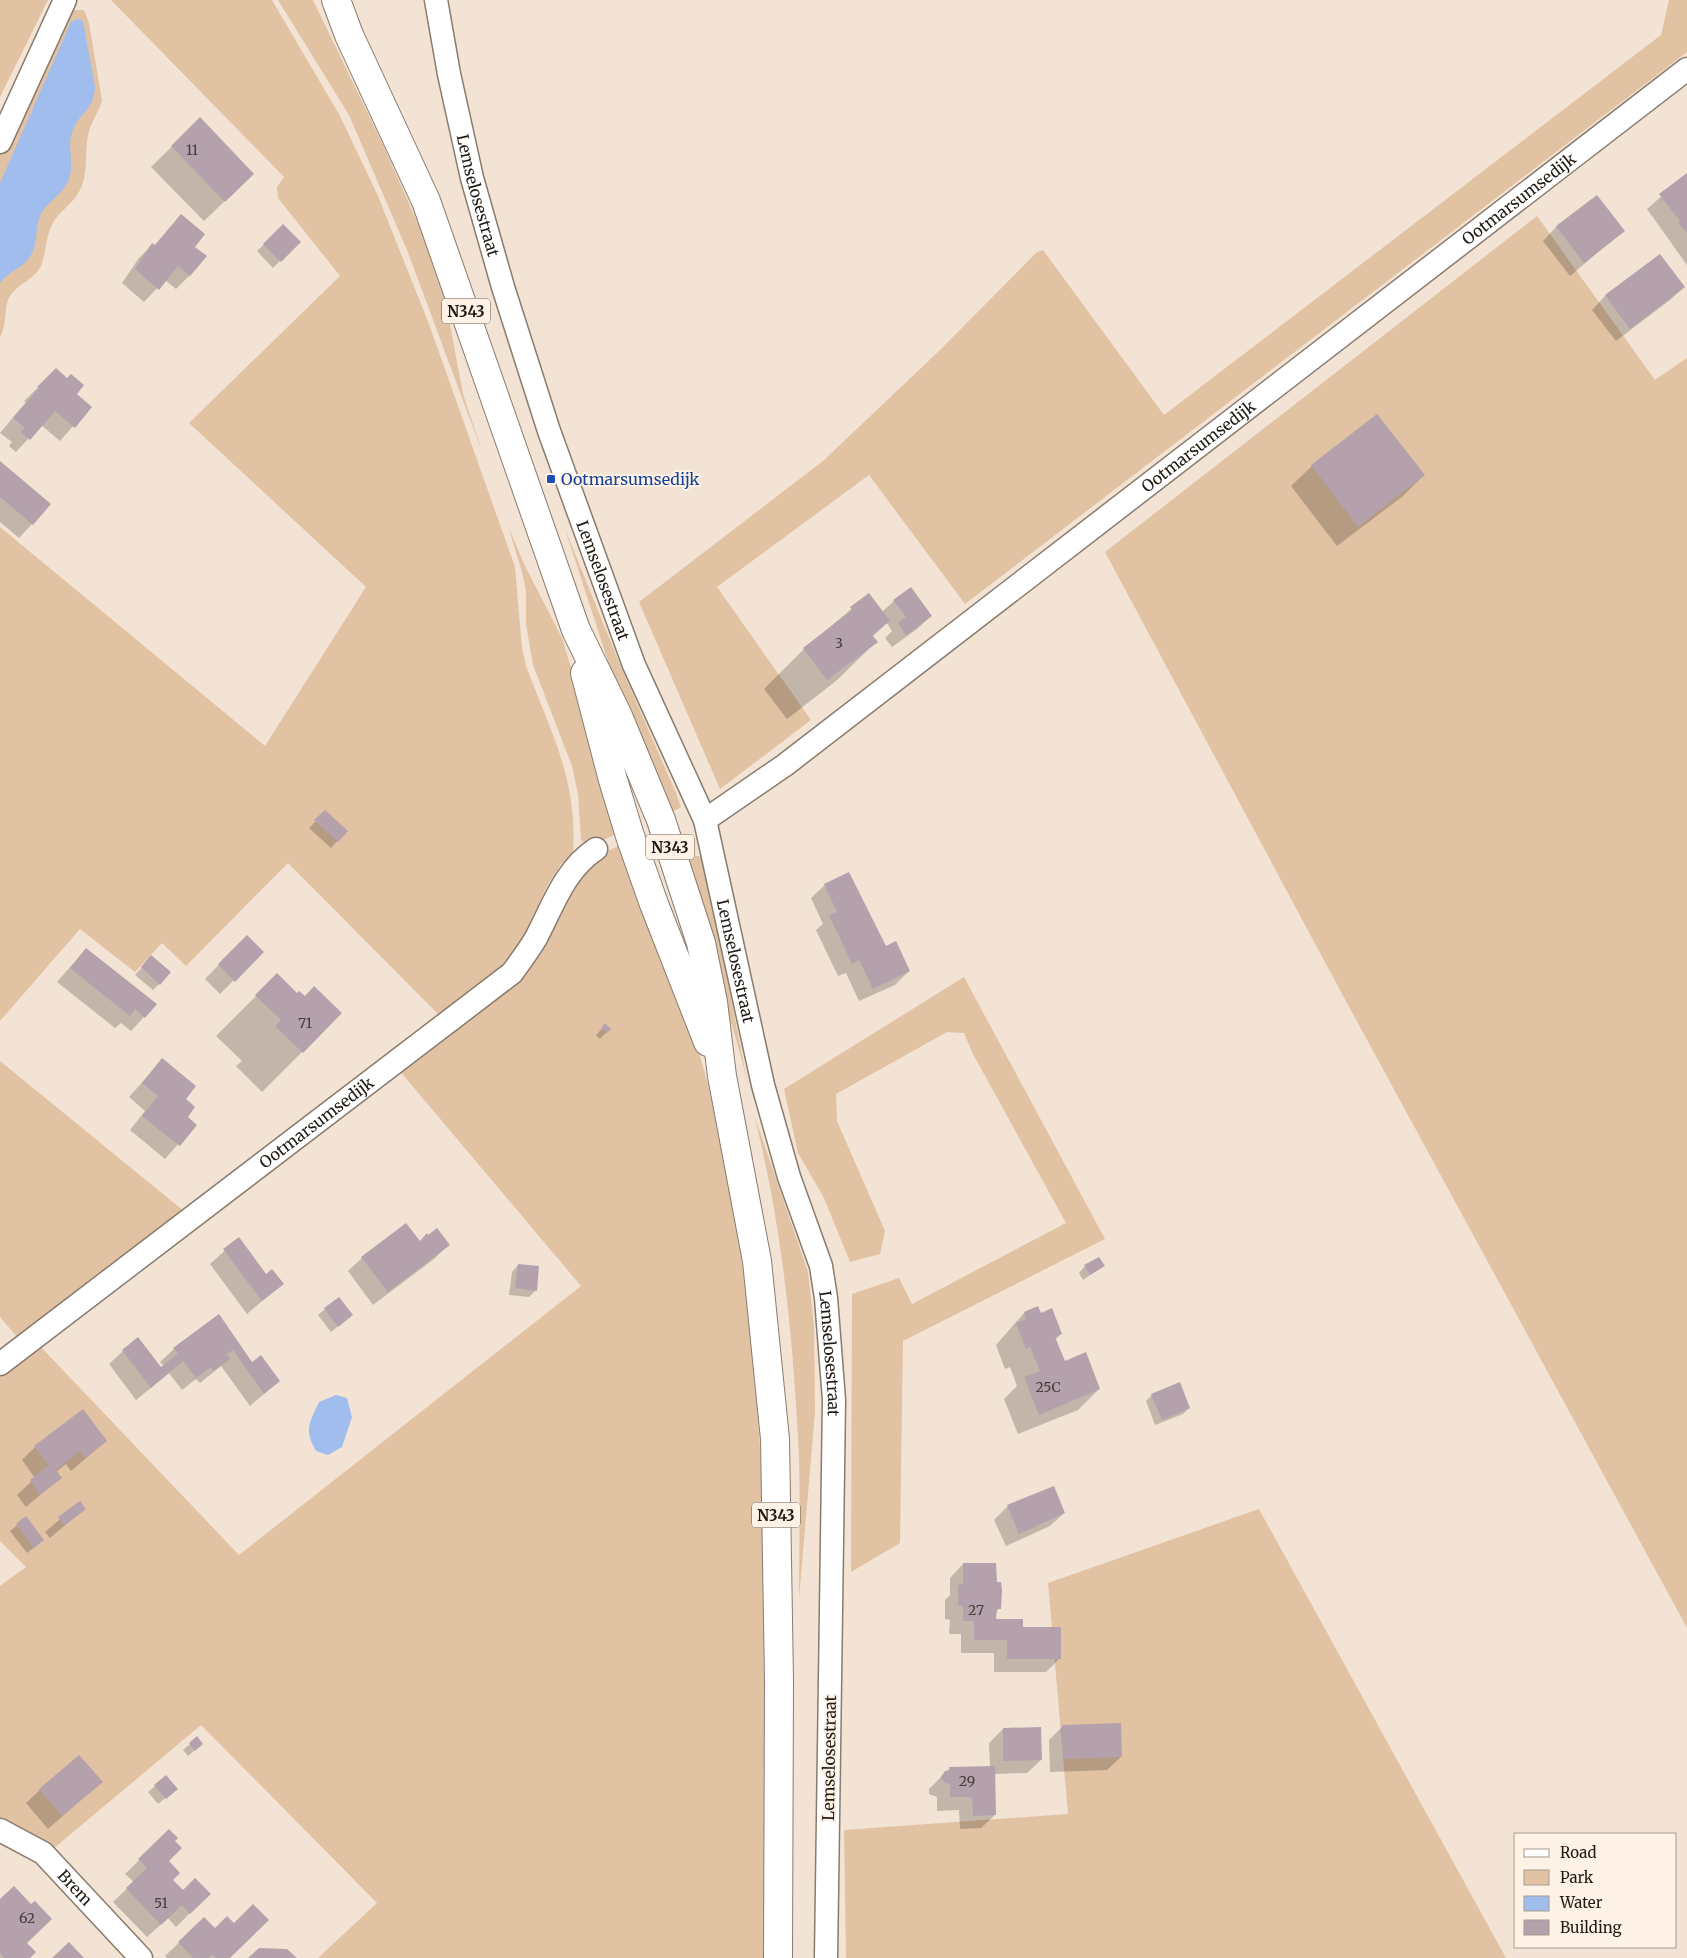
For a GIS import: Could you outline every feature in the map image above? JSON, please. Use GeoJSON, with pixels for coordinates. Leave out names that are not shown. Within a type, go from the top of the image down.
{"type":"FeatureCollection","features":[{"type":"Feature","properties":{"kind":"main road","name":"N343"},"geometry":{"type":"LineString","coordinates":[[336,0],[349,35],[426,201],[576,630],[618,716],[674,858],[701,943],[713,1002],[722,1076],[757,1261],[775,1439],[779,1680],[778,1958]]}},
{"type":"Feature","properties":{"kind":"street"},"geometry":{"type":"LineString","coordinates":[[0,142],[65,0]]}},
{"type":"Feature","properties":{"kind":"street","name":"Lemselosestraat"},"geometry":{"type":"LineString","coordinates":[[436,0],[449,74],[472,178],[503,287],[549,431],[634,665],[705,820],[763,1086],[789,1177],[821,1266],[826,1298],[834,1400],[826,1958]]}},
{"type":"Feature","properties":{"kind":"street","name":"Ootmarsumsedijk"},"geometry":{"type":"LineString","coordinates":[[705,820],[785,766],[1687,68]]}},
{"type":"Feature","properties":{"kind":"street","name":"Ootmarsumsedijk"},"geometry":{"type":"LineString","coordinates":[[0,1364],[512,973],[535,939],[568,875],[582,858],[596,849]]}},
{"type":"Feature","properties":{"kind":"street","name":"Brem"},"geometry":{"type":"LineString","coordinates":[[0,1830],[43,1853],[141,1958]]}},
{"type":"Feature","properties":{"kind":"green space"},"geometry":{"type":"Polygon","coordinates":[[[0,0],[48,0],[0,97],[0,0]]]}},
{"type":"Feature","properties":{"kind":"green space"},"geometry":{"type":"Polygon","coordinates":[[[111,0],[272,0],[340,116],[378,196],[429,324],[515,567],[522,648],[526,666],[561,757],[567,779],[573,827],[573,854],[561,864],[547,886],[515,957],[441,1017],[288,863],[186,966],[162,943],[135,972],[80,929],[0,1021],[0,527],[265,746],[366,587],[189,423],[340,276],[278,198],[277,187],[284,177],[111,0]]]}},
{"type":"Feature","properties":{"kind":"green space"},"geometry":{"type":"Polygon","coordinates":[[[278,0],[313,0],[384,147],[422,233],[445,298],[463,394],[483,454],[407,250],[349,115],[278,0]]]}},
{"type":"Feature","properties":{"kind":"green space"},"geometry":{"type":"Polygon","coordinates":[[[1669,0],[1687,0],[1687,52],[965,604],[869,475],[717,587],[811,720],[720,789],[639,602],[823,461],[941,349],[1037,252],[1043,250],[1164,415],[1661,35],[1669,0]]]}},
{"type":"Feature","properties":{"kind":"green space"},"geometry":{"type":"Polygon","coordinates":[[[65,10],[84,10],[89,23],[102,101],[89,131],[84,179],[79,192],[54,222],[49,232],[43,258],[37,273],[10,295],[4,328],[0,337],[0,153],[65,10]]]}},
{"type":"Feature","properties":{"kind":"green space"},"geometry":{"type":"Polygon","coordinates":[[[1537,216],[1655,380],[1687,358],[1687,1628],[1341,992],[1105,552],[1537,216]]]}},
{"type":"Feature","properties":{"kind":"green space"},"geometry":{"type":"Polygon","coordinates":[[[508,526],[524,564],[562,638],[621,832],[588,847],[581,840],[578,794],[572,766],[533,665],[526,624],[526,590],[508,526]]]}},
{"type":"Feature","properties":{"kind":"green space"},"geometry":{"type":"Polygon","coordinates":[[[565,529],[623,672],[676,793],[681,807],[675,810],[656,809],[565,529]]]}},
{"type":"Feature","properties":{"kind":"green space"},"geometry":{"type":"Polygon","coordinates":[[[625,843],[659,933],[700,1054],[731,1192],[747,1301],[757,1410],[763,1519],[766,1629],[764,1958],[318,1958],[377,1903],[201,1725],[53,1849],[0,1819],[0,1586],[26,1567],[0,1541],[0,1374],[39,1345],[239,1555],[581,1286],[399,1070],[531,965],[552,934],[562,906],[594,857],[625,843]]]}},
{"type":"Feature","properties":{"kind":"green space"},"geometry":{"type":"Polygon","coordinates":[[[688,856],[699,856],[705,866],[748,1085],[733,1028],[682,861],[688,856]]]}},
{"type":"Feature","properties":{"kind":"green space"},"geometry":{"type":"Polygon","coordinates":[[[964,977],[1105,1239],[903,1341],[900,1543],[851,1572],[852,1294],[899,1278],[912,1304],[1066,1223],[973,1054],[964,1033],[947,1032],[836,1094],[837,1121],[885,1231],[880,1254],[850,1262],[824,1198],[798,1153],[784,1089],[964,977]]]}},
{"type":"Feature","properties":{"kind":"green space"},"geometry":{"type":"Polygon","coordinates":[[[0,1061],[185,1212],[19,1339],[0,1317],[0,1061]]]}},
{"type":"Feature","properties":{"kind":"green space"},"geometry":{"type":"Polygon","coordinates":[[[754,1115],[808,1272],[814,1326],[815,1412],[799,1599],[799,1457],[789,1315],[771,1194],[754,1115]]]}},
{"type":"Feature","properties":{"kind":"green space"},"geometry":{"type":"Polygon","coordinates":[[[1259,1509],[1506,1958],[846,1958],[844,1830],[1068,1814],[1048,1583],[1259,1509]]]}},
{"type":"Feature","properties":{"kind":"water"},"geometry":{"type":"Polygon","coordinates":[[[77,19],[83,21],[95,87],[94,95],[89,106],[76,123],[71,136],[71,173],[67,184],[41,214],[35,245],[31,255],[0,283],[0,183],[71,22],[77,19]]]}},
{"type":"Feature","properties":{"kind":"water"},"geometry":{"type":"Polygon","coordinates":[[[336,1395],[347,1398],[352,1417],[342,1447],[328,1455],[316,1451],[310,1437],[309,1426],[319,1402],[336,1395]]]}},
{"type":"Feature","properties":{"kind":"building"},"geometry":{"type":"Polygon","coordinates":[[[200,117],[254,174],[225,202],[171,146],[200,117]]]}},
{"type":"Feature","properties":{"kind":"building"},"geometry":{"type":"Polygon","coordinates":[[[1687,173],[1687,233],[1659,194],[1687,173]]]}},
{"type":"Feature","properties":{"kind":"building"},"geometry":{"type":"Polygon","coordinates":[[[1597,195],[1625,231],[1584,263],[1556,226],[1597,195]]]}},
{"type":"Feature","properties":{"kind":"building"},"geometry":{"type":"Polygon","coordinates":[[[181,214],[205,234],[195,247],[207,256],[190,276],[178,266],[159,290],[135,269],[152,243],[155,245],[181,214]]]}},
{"type":"Feature","properties":{"kind":"building"},"geometry":{"type":"Polygon","coordinates":[[[283,224],[301,242],[281,262],[263,244],[283,224]]]}},
{"type":"Feature","properties":{"kind":"building"},"geometry":{"type":"Polygon","coordinates":[[[1660,254],[1685,287],[1630,329],[1605,295],[1660,254]]]}},
{"type":"Feature","properties":{"kind":"building"},"geometry":{"type":"Polygon","coordinates":[[[56,368],[67,378],[71,374],[84,385],[77,394],[92,407],[75,428],[55,411],[30,440],[21,432],[25,428],[13,418],[39,388],[37,387],[56,368]]]}},
{"type":"Feature","properties":{"kind":"building"},"geometry":{"type":"Polygon","coordinates":[[[1377,414],[1425,475],[1358,527],[1311,465],[1377,414]]]}},
{"type":"Feature","properties":{"kind":"building"},"geometry":{"type":"Polygon","coordinates":[[[0,461],[51,504],[33,525],[0,497],[0,461]]]}},
{"type":"Feature","properties":{"kind":"building"},"geometry":{"type":"Polygon","coordinates":[[[911,587],[932,616],[906,635],[898,623],[906,617],[893,600],[911,587]]]}},
{"type":"Feature","properties":{"kind":"building"},"geometry":{"type":"Polygon","coordinates":[[[869,593],[890,621],[872,635],[878,642],[827,680],[803,648],[852,610],[850,607],[869,593]]]}},
{"type":"Feature","properties":{"kind":"building"},"geometry":{"type":"Polygon","coordinates":[[[325,810],[348,831],[338,842],[314,820],[325,810]]]}},
{"type":"Feature","properties":{"kind":"building"},"geometry":{"type":"Polygon","coordinates":[[[849,872],[886,946],[896,941],[910,971],[873,989],[859,960],[852,964],[829,915],[837,912],[824,884],[849,872]]]}},
{"type":"Feature","properties":{"kind":"building"},"geometry":{"type":"Polygon","coordinates":[[[247,935],[264,952],[235,982],[218,964],[247,935]]]}},
{"type":"Feature","properties":{"kind":"building"},"geometry":{"type":"Polygon","coordinates":[[[86,948],[157,1004],[145,1018],[135,1009],[130,1016],[70,968],[86,948]]]}},
{"type":"Feature","properties":{"kind":"building"},"geometry":{"type":"Polygon","coordinates":[[[151,955],[171,972],[160,985],[141,967],[151,955]]]}},
{"type":"Feature","properties":{"kind":"building"},"geometry":{"type":"Polygon","coordinates":[[[277,973],[297,993],[299,991],[305,996],[314,986],[342,1013],[303,1053],[275,1026],[281,1020],[255,995],[277,973]]]}},
{"type":"Feature","properties":{"kind":"building"},"geometry":{"type":"Polygon","coordinates":[[[605,1023],[611,1029],[607,1033],[601,1028],[605,1023]]]}},
{"type":"Feature","properties":{"kind":"building"},"geometry":{"type":"Polygon","coordinates":[[[162,1058],[196,1086],[186,1099],[195,1107],[188,1117],[197,1125],[180,1146],[142,1116],[158,1096],[142,1083],[162,1058]]]}},
{"type":"Feature","properties":{"kind":"building"},"geometry":{"type":"Polygon","coordinates":[[[406,1223],[420,1241],[427,1233],[428,1235],[437,1228],[450,1245],[388,1292],[361,1257],[406,1223]]]}},
{"type":"Feature","properties":{"kind":"building"},"geometry":{"type":"Polygon","coordinates":[[[239,1237],[266,1274],[272,1269],[284,1284],[262,1301],[223,1249],[239,1237]]]}},
{"type":"Feature","properties":{"kind":"building"},"geometry":{"type":"Polygon","coordinates":[[[1099,1257],[1105,1266],[1090,1275],[1084,1265],[1099,1257]]]}},
{"type":"Feature","properties":{"kind":"building"},"geometry":{"type":"Polygon","coordinates":[[[518,1264],[539,1266],[537,1291],[515,1288],[518,1264]]]}},
{"type":"Feature","properties":{"kind":"building"},"geometry":{"type":"Polygon","coordinates":[[[339,1297],[353,1315],[338,1327],[324,1308],[339,1297]]]}},
{"type":"Feature","properties":{"kind":"building"},"geometry":{"type":"Polygon","coordinates":[[[1038,1306],[1041,1313],[1052,1308],[1062,1334],[1055,1337],[1065,1361],[1086,1352],[1100,1389],[1039,1415],[1024,1377],[1040,1371],[1030,1347],[1026,1349],[1016,1323],[1026,1319],[1024,1312],[1038,1306]]]}},
{"type":"Feature","properties":{"kind":"building"},"geometry":{"type":"Polygon","coordinates":[[[219,1314],[252,1362],[261,1355],[280,1381],[264,1394],[233,1350],[227,1354],[230,1359],[214,1371],[211,1367],[196,1378],[183,1361],[151,1388],[122,1350],[138,1337],[161,1367],[178,1354],[173,1348],[219,1314]]]}},
{"type":"Feature","properties":{"kind":"building"},"geometry":{"type":"Polygon","coordinates":[[[1180,1382],[1190,1408],[1162,1420],[1151,1394],[1180,1382]]]}},
{"type":"Feature","properties":{"kind":"building"},"geometry":{"type":"Polygon","coordinates":[[[83,1409],[107,1441],[85,1458],[80,1451],[56,1470],[62,1478],[40,1495],[30,1480],[49,1465],[34,1446],[83,1409]]]}},
{"type":"Feature","properties":{"kind":"building"},"geometry":{"type":"Polygon","coordinates":[[[1054,1486],[1065,1513],[1019,1534],[1007,1505],[1054,1486]]]}},
{"type":"Feature","properties":{"kind":"building"},"geometry":{"type":"Polygon","coordinates":[[[80,1501],[86,1509],[64,1526],[58,1517],[80,1501]]]}},
{"type":"Feature","properties":{"kind":"building"},"geometry":{"type":"Polygon","coordinates":[[[26,1516],[44,1540],[34,1548],[16,1524],[26,1516]]]}},
{"type":"Feature","properties":{"kind":"building"},"geometry":{"type":"Polygon","coordinates":[[[963,1563],[996,1563],[997,1582],[1001,1582],[1002,1590],[1001,1609],[997,1609],[996,1619],[1023,1619],[1023,1627],[1061,1627],[1061,1659],[1007,1659],[1007,1640],[974,1640],[974,1621],[963,1621],[963,1606],[958,1606],[958,1585],[963,1584],[963,1563]]]}},
{"type":"Feature","properties":{"kind":"building"},"geometry":{"type":"Polygon","coordinates":[[[1121,1723],[1122,1757],[1063,1759],[1062,1725],[1121,1723]]]}},
{"type":"Feature","properties":{"kind":"building"},"geometry":{"type":"Polygon","coordinates":[[[1041,1727],[1042,1760],[1003,1761],[1003,1728],[1041,1727]]]}},
{"type":"Feature","properties":{"kind":"building"},"geometry":{"type":"Polygon","coordinates":[[[197,1736],[203,1744],[195,1751],[189,1743],[197,1736]]]}},
{"type":"Feature","properties":{"kind":"building"},"geometry":{"type":"Polygon","coordinates":[[[79,1755],[103,1782],[62,1816],[39,1789],[79,1755]]]}},
{"type":"Feature","properties":{"kind":"building"},"geometry":{"type":"Polygon","coordinates":[[[995,1766],[996,1815],[973,1816],[972,1797],[950,1797],[950,1784],[945,1783],[941,1777],[945,1771],[950,1770],[949,1767],[995,1766]]]}},
{"type":"Feature","properties":{"kind":"building"},"geometry":{"type":"Polygon","coordinates":[[[166,1775],[178,1789],[166,1799],[154,1785],[166,1775]]]}},
{"type":"Feature","properties":{"kind":"building"},"geometry":{"type":"Polygon","coordinates":[[[169,1829],[178,1838],[175,1841],[182,1848],[169,1861],[180,1873],[173,1880],[183,1890],[195,1878],[211,1894],[190,1914],[182,1905],[161,1925],[126,1888],[147,1868],[138,1859],[169,1829]]]}},
{"type":"Feature","properties":{"kind":"building"},"geometry":{"type":"Polygon","coordinates":[[[14,1886],[31,1904],[35,1901],[52,1919],[27,1943],[36,1952],[30,1958],[5,1958],[0,1953],[0,1899],[14,1886]]]}},
{"type":"Feature","properties":{"kind":"building"},"geometry":{"type":"Polygon","coordinates":[[[253,1904],[269,1920],[230,1958],[216,1958],[213,1954],[209,1958],[193,1958],[178,1942],[204,1917],[215,1928],[227,1916],[234,1923],[253,1904]]]}},
{"type":"Feature","properties":{"kind":"building"},"geometry":{"type":"Polygon","coordinates":[[[69,1942],[84,1958],[52,1958],[69,1942]]]}},
{"type":"Feature","properties":{"kind":"building"},"geometry":{"type":"Polygon","coordinates":[[[259,1948],[287,1949],[297,1958],[248,1958],[259,1948]]]}},
{"type":"Feature","properties":{"kind":"place","name":"Ootmarsumsedijk"},"geometry":{"type":"Point","coordinates":[551,479]}}]}
